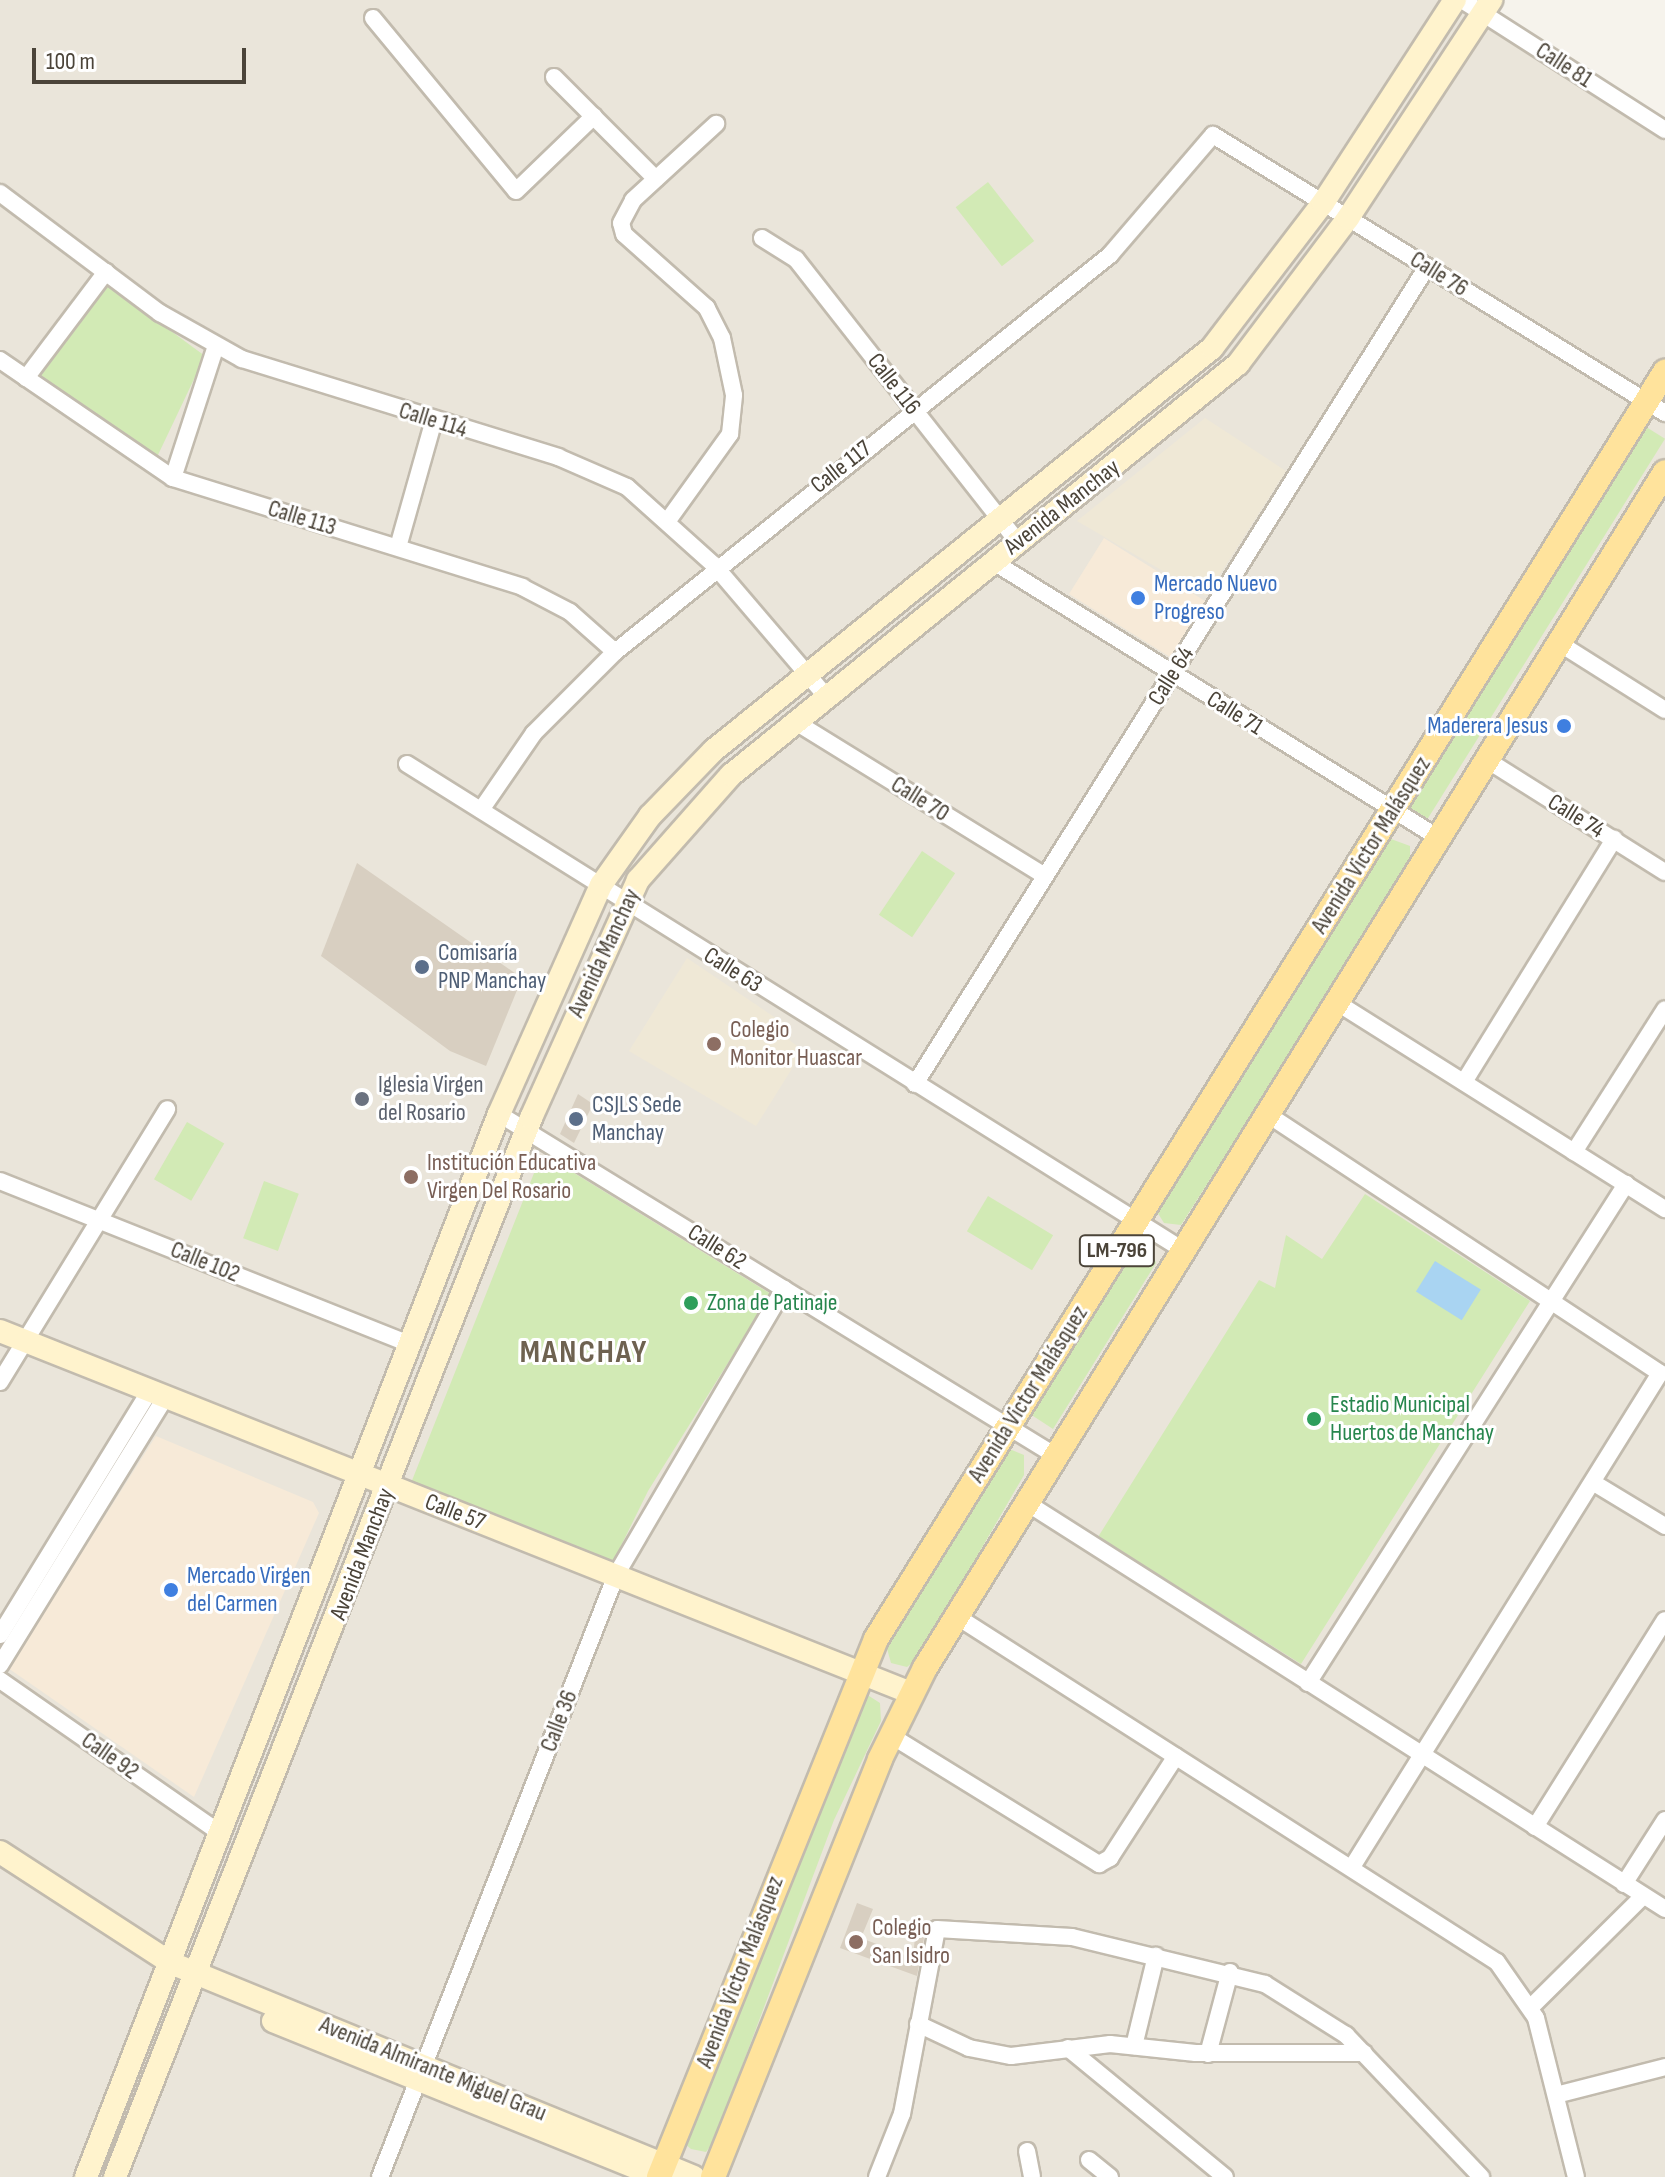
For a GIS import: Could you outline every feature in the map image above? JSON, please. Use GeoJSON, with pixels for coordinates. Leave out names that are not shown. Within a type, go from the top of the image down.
{"type":"FeatureCollection","features":[{"type":"Feature","properties":{"kind":"main road","name":"Avenida Victor Malásquez"},"geometry":{"type":"LineString","coordinates":[[661,2172],[860,1671],[1007,1426],[1393,810],[1656,408],[1665,372]]}},
{"type":"Feature","properties":{"kind":"main road","name":"Avenida Victor Malásquez"},"geometry":{"type":"LineString","coordinates":[[713,2177],[890,1735],[911,1693],[1665,472]]}},
{"type":"Feature","properties":{"kind":"street","name":"Avenida Manchay"},"geometry":{"type":"LineString","coordinates":[[86,2177],[499,1114],[601,885],[684,778],[807,672],[1194,367],[1323,203],[1455,0]]}},
{"type":"Feature","properties":{"kind":"street","name":"Calle 81"},"geometry":{"type":"LineString","coordinates":[[1462,0],[1487,7],[1665,130]]}},
{"type":"Feature","properties":{"kind":"street","name":"Avenida Manchay"},"geometry":{"type":"LineString","coordinates":[[115,2177],[526,1129],[625,903],[678,827],[794,721],[1219,382],[1348,218],[1487,7]]}},
{"type":"Feature","properties":{"kind":"street"},"geometry":{"type":"LineString","coordinates":[[373,18],[516,191],[594,116]]}},
{"type":"Feature","properties":{"kind":"street"},"geometry":{"type":"LineString","coordinates":[[554,77],[656,179]]}},
{"type":"Feature","properties":{"kind":"street"},"geometry":{"type":"LineString","coordinates":[[669,519],[730,434],[734,395],[722,338],[707,308],[624,234],[625,213],[656,179],[716,124]]}},
{"type":"Feature","properties":{"kind":"street","name":"Calle 76"},"geometry":{"type":"LineString","coordinates":[[1213,135],[1656,408]]}},
{"type":"Feature","properties":{"kind":"street","name":"Calle 117"},"geometry":{"type":"LineString","coordinates":[[481,810],[534,733],[615,652],[714,565],[915,410],[1119,246],[1213,135]]}},
{"type":"Feature","properties":{"kind":"street","name":"Calle 114"},"geometry":{"type":"LineString","coordinates":[[0,193],[106,272],[216,346],[274,372],[597,472],[669,519],[714,565],[825,695]]}},
{"type":"Feature","properties":{"kind":"street","name":"Calle 116"},"geometry":{"type":"LineString","coordinates":[[762,238],[796,259],[1017,541]]}},
{"type":"Feature","properties":{"kind":"street","name":"Calle 64"},"geometry":{"type":"LineString","coordinates":[[915,1084],[1427,267]]}},
{"type":"Feature","properties":{"kind":"street"},"geometry":{"type":"LineString","coordinates":[[26,378],[106,272]]}},
{"type":"Feature","properties":{"kind":"street"},"geometry":{"type":"LineString","coordinates":[[173,478],[216,346]]}},
{"type":"Feature","properties":{"kind":"street","name":"Calle 113"},"geometry":{"type":"LineString","coordinates":[[0,360],[173,478],[398,547],[539,595],[615,652]]}},
{"type":"Feature","properties":{"kind":"street"},"geometry":{"type":"LineString","coordinates":[[398,547],[434,420]]}},
{"type":"Feature","properties":{"kind":"street","name":"Calle 71"},"geometry":{"type":"LineString","coordinates":[[992,561],[1439,838]]}},
{"type":"Feature","properties":{"kind":"street"},"geometry":{"type":"LineString","coordinates":[[1559,643],[1665,710]]}},
{"type":"Feature","properties":{"kind":"street","name":"Calle 70"},"geometry":{"type":"LineString","coordinates":[[794,721],[1045,876]]}},
{"type":"Feature","properties":{"kind":"street","name":"Calle 74"},"geometry":{"type":"LineString","coordinates":[[1487,760],[1665,872]]}},
{"type":"Feature","properties":{"kind":"street","name":"Calle 63"},"geometry":{"type":"LineString","coordinates":[[407,764],[1183,1250]]}},
{"type":"Feature","properties":{"kind":"street"},"geometry":{"type":"LineString","coordinates":[[1464,1082],[1614,839]]}},
{"type":"Feature","properties":{"kind":"street"},"geometry":{"type":"LineString","coordinates":[[1336,1002],[1665,1209]]}},
{"type":"Feature","properties":{"kind":"street"},"geometry":{"type":"LineString","coordinates":[[1574,1152],[1665,1009]]}},
{"type":"Feature","properties":{"kind":"street"},"geometry":{"type":"LineString","coordinates":[[0,1382],[96,1219],[167,1109]]}},
{"type":"Feature","properties":{"kind":"street","name":"Calle 62"},"geometry":{"type":"LineString","coordinates":[[499,1114],[1056,1456]]}},
{"type":"Feature","properties":{"kind":"street"},"geometry":{"type":"LineString","coordinates":[[1267,1114],[1553,1298],[1660,1373],[1352,1867]]}},
{"type":"Feature","properties":{"kind":"street","name":"Calle 102"},"geometry":{"type":"LineString","coordinates":[[0,1181],[410,1344]]}},
{"type":"Feature","properties":{"kind":"street"},"geometry":{"type":"LineString","coordinates":[[1308,1683],[1626,1184]]}},
{"type":"Feature","properties":{"kind":"street","name":"Calle 36"},"geometry":{"type":"LineString","coordinates":[[380,2177],[616,1575],[784,1289]]}},
{"type":"Feature","properties":{"kind":"street","name":"Calle 57"},"geometry":{"type":"LineString","coordinates":[[0,1331],[911,1693]]}},
{"type":"Feature","properties":{"kind":"street"},"geometry":{"type":"LineString","coordinates":[[0,1635],[159,1392]]}},
{"type":"Feature","properties":{"kind":"street"},"geometry":{"type":"LineString","coordinates":[[0,1665],[159,1392]]}},
{"type":"Feature","properties":{"kind":"street"},"geometry":{"type":"LineString","coordinates":[[1594,1483],[1665,1526]]}},
{"type":"Feature","properties":{"kind":"street"},"geometry":{"type":"LineString","coordinates":[[1027,1503],[1665,1909]]}},
{"type":"Feature","properties":{"kind":"street"},"geometry":{"type":"LineString","coordinates":[[956,1616],[1497,1962],[1531,2007],[1576,2177]]}},
{"type":"Feature","properties":{"kind":"street"},"geometry":{"type":"LineString","coordinates":[[1535,1827],[1665,1620]]}},
{"type":"Feature","properties":{"kind":"street","name":"Calle 92"},"geometry":{"type":"LineString","coordinates":[[0,1680],[220,1833]]}},
{"type":"Feature","properties":{"kind":"street"},"geometry":{"type":"LineString","coordinates":[[890,1735],[1099,1864],[1110,1858],[1176,1756]]}},
{"type":"Feature","properties":{"kind":"street"},"geometry":{"type":"LineString","coordinates":[[1624,1884],[1665,1820]]}},
{"type":"Feature","properties":{"kind":"street","name":"Avenida Almirante Miguel Grau"},"geometry":{"type":"LineString","coordinates":[[0,1852],[171,1963],[193,1981],[661,2172],[694,2177]]}},
{"type":"Feature","properties":{"kind":"street"},"geometry":{"type":"LineString","coordinates":[[1531,2007],[1643,1896]]}},
{"type":"Feature","properties":{"kind":"street"},"geometry":{"type":"LineString","coordinates":[[877,2177],[902,2114],[937,1929],[1046,1933],[1230,1972],[1296,2000],[1364,2053],[1481,2177]]}},
{"type":"Feature","properties":{"kind":"street"},"geometry":{"type":"LineString","coordinates":[[1134,2046],[1156,1956]]}},
{"type":"Feature","properties":{"kind":"street"},"geometry":{"type":"LineString","coordinates":[[1208,2054],[1230,1972]]}},
{"type":"Feature","properties":{"kind":"street"},"geometry":{"type":"LineString","coordinates":[[918,2024],[998,2055],[1134,2046],[1208,2054],[1364,2053]]}},
{"type":"Feature","properties":{"kind":"street"},"geometry":{"type":"LineString","coordinates":[[1068,2048],[1225,2177]]}},
{"type":"Feature","properties":{"kind":"street"},"geometry":{"type":"LineString","coordinates":[[1556,2095],[1665,2067]]}},
{"type":"Feature","properties":{"kind":"street"},"geometry":{"type":"LineString","coordinates":[[1027,2151],[1032,2177]]}},
{"type":"Feature","properties":{"kind":"street"},"geometry":{"type":"LineString","coordinates":[[1089,2160],[1110,2177]]}},
{"type":"Feature","properties":{"kind":"shaded area"},"geometry":{"type":"Polygon","coordinates":[[[0,0],[1455,0],[1665,140],[1665,2177],[0,2177],[0,0]]]}},
{"type":"Feature","properties":{"kind":"shaded area"},"geometry":{"type":"Polygon","coordinates":[[[1205,418],[1286,471],[1206,596],[1077,521],[1205,418]]]}},
{"type":"Feature","properties":{"kind":"shaded area","name":"Mercado Nuevo Progreso"},"geometry":{"type":"Polygon","coordinates":[[[1104,538],[1206,602],[1171,658],[1069,594],[1104,538]]]}},
{"type":"Feature","properties":{"kind":"shaded area","name":"Colegio Monitor Huascar"},"geometry":{"type":"Polygon","coordinates":[[[687,958],[792,1029],[787,1038],[803,1051],[756,1126],[629,1051],[687,958]]]}},
{"type":"Feature","properties":{"kind":"shaded area","name":"Mercado Virgen del Carmen"},"geometry":{"type":"Polygon","coordinates":[[[156,1436],[313,1502],[319,1513],[194,1797],[8,1668],[156,1436]]]}},
{"type":"Feature","properties":{"kind":"green space"},"geometry":{"type":"Polygon","coordinates":[[[988,182],[1034,241],[1002,266],[956,207],[988,182]]]}},
{"type":"Feature","properties":{"kind":"green space"},"geometry":{"type":"Polygon","coordinates":[[[107,284],[205,356],[157,457],[35,376],[107,284]]]}},
{"type":"Feature","properties":{"kind":"green space"},"geometry":{"type":"Polygon","coordinates":[[[1643,425],[1665,439],[1428,819],[1406,805],[1643,425]]]}},
{"type":"Feature","properties":{"kind":"green space"},"geometry":{"type":"Polygon","coordinates":[[[1391,839],[1410,846],[1410,865],[1181,1225],[1164,1223],[1154,1207],[1391,839]]]}},
{"type":"Feature","properties":{"kind":"green space"},"geometry":{"type":"Polygon","coordinates":[[[922,851],[955,873],[912,937],[879,915],[922,851]]]}},
{"type":"Feature","properties":{"kind":"green space"},"geometry":{"type":"Polygon","coordinates":[[[187,1122],[224,1144],[191,1201],[154,1179],[187,1122]]]}},
{"type":"Feature","properties":{"kind":"green space"},"geometry":{"type":"Polygon","coordinates":[[[548,1157],[771,1294],[648,1491],[612,1564],[411,1483],[540,1158],[548,1157]]]}},
{"type":"Feature","properties":{"kind":"green space"},"geometry":{"type":"Polygon","coordinates":[[[264,1181],[299,1194],[278,1251],[243,1238],[264,1181]]]}},
{"type":"Feature","properties":{"kind":"green space","name":"Estadio Municipal Huertos de Manchay"},"geometry":{"type":"Polygon","coordinates":[[[1365,1194],[1530,1301],[1301,1664],[1098,1537],[1259,1280],[1275,1288],[1286,1235],[1322,1259],[1365,1194]]]}},
{"type":"Feature","properties":{"kind":"green space"},"geometry":{"type":"Polygon","coordinates":[[[988,1196],[1053,1235],[1032,1270],[967,1231],[988,1196]]]}},
{"type":"Feature","properties":{"kind":"green space"},"geometry":{"type":"Polygon","coordinates":[[[1135,1245],[1151,1250],[1156,1263],[1053,1429],[1027,1412],[1135,1245]]]}},
{"type":"Feature","properties":{"kind":"green space"},"geometry":{"type":"Polygon","coordinates":[[[1007,1448],[1024,1455],[1024,1475],[918,1658],[907,1667],[891,1663],[886,1645],[1007,1448]]]}},
{"type":"Feature","properties":{"kind":"green space"},"geometry":{"type":"Polygon","coordinates":[[[866,1694],[880,1703],[881,1721],[834,1820],[714,2141],[706,2152],[691,2149],[684,2143],[866,1694]]]}},
{"type":"Feature","properties":{"kind":"water"},"geometry":{"type":"Polygon","coordinates":[[[1435,1261],[1481,1290],[1462,1320],[1416,1292],[1435,1261]]]}},
{"type":"Feature","properties":{"kind":"building","name":"Comisaría PNP Manchay"},"geometry":{"type":"Polygon","coordinates":[[[357,863],[522,978],[486,1066],[450,1051],[321,956],[357,863]]]}},
{"type":"Feature","properties":{"kind":"building","name":"CSJLS Sede Manchay"},"geometry":{"type":"Polygon","coordinates":[[[578,1094],[593,1104],[574,1143],[560,1134],[578,1094]]]}},
{"type":"Feature","properties":{"kind":"building","name":"Colegio San Isidro"},"geometry":{"type":"Polygon","coordinates":[[[857,1903],[873,1909],[861,1938],[913,1958],[916,1926],[926,1927],[917,1976],[840,1948],[857,1903]]]}},
{"type":"Feature","properties":{"kind":"place","name":"Mercado Nuevo Progreso"},"geometry":{"type":"Point","coordinates":[1138,598]}},
{"type":"Feature","properties":{"kind":"place","name":"Maderera Jesus"},"geometry":{"type":"Point","coordinates":[1564,726]}},
{"type":"Feature","properties":{"kind":"place","name":"Comisaría PNP Manchay"},"geometry":{"type":"Point","coordinates":[422,967]}},
{"type":"Feature","properties":{"kind":"place","name":"Colegio Monitor Huascar"},"geometry":{"type":"Point","coordinates":[714,1044]}},
{"type":"Feature","properties":{"kind":"place","name":"Iglesia Virgen del Rosario"},"geometry":{"type":"Point","coordinates":[362,1099]}},
{"type":"Feature","properties":{"kind":"place","name":"CSJLS Sede Manchay"},"geometry":{"type":"Point","coordinates":[576,1119]}},
{"type":"Feature","properties":{"kind":"place","name":"Institución Educativa Virgen Del Rosario"},"geometry":{"type":"Point","coordinates":[411,1177]}},
{"type":"Feature","properties":{"kind":"place","name":"Zona de Patinaje"},"geometry":{"type":"Point","coordinates":[691,1303]}},
{"type":"Feature","properties":{"kind":"place","name":"Estadio Municipal Huertos de Manchay"},"geometry":{"type":"Point","coordinates":[1314,1419]}},
{"type":"Feature","properties":{"kind":"place","name":"Mercado Virgen del Carmen"},"geometry":{"type":"Point","coordinates":[171,1590]}},
{"type":"Feature","properties":{"kind":"place","name":"Colegio San Isidro"},"geometry":{"type":"Point","coordinates":[856,1942]}},
{"type":"Feature","properties":{"kind":"district","name":"MANCHAY"},"geometry":{"type":"Point","coordinates":[584,1353]}}]}
